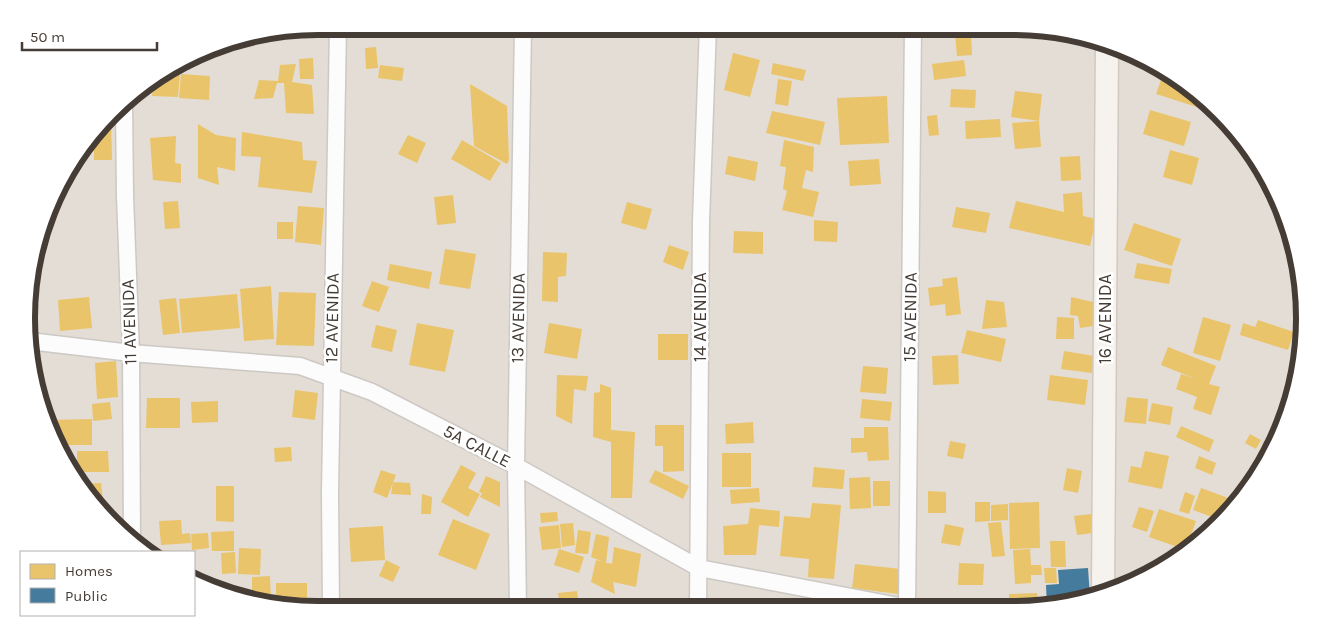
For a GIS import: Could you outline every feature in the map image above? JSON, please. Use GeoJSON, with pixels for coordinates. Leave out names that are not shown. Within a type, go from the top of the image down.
{"type":"FeatureCollection","features":[{"type":"Feature","properties":{"kind":"main road","name":"16 AVENIDA"},"geometry":{"type":"LineString","coordinates":[[1103,586],[1107,51]]}},
{"type":"Feature","properties":{"kind":"street","name":"12 AVENIDA"},"geometry":{"type":"LineString","coordinates":[[331,601],[331,377],[338,35]]}},
{"type":"Feature","properties":{"kind":"street","name":"13 AVENIDA"},"geometry":{"type":"LineString","coordinates":[[518,601],[516,466],[523,35]]}},
{"type":"Feature","properties":{"kind":"street","name":"14 AVENIDA"},"geometry":{"type":"LineString","coordinates":[[698,601],[701,221],[708,35]]}},
{"type":"Feature","properties":{"kind":"street","name":"15 AVENIDA"},"geometry":{"type":"LineString","coordinates":[[908,601],[913,35]]}},
{"type":"Feature","properties":{"kind":"street","name":"11 AVENIDA"},"geometry":{"type":"LineString","coordinates":[[124,112],[131,353],[132,532]]}},
{"type":"Feature","properties":{"kind":"street","name":"5A CALLE"},"geometry":{"type":"LineString","coordinates":[[36,342],[131,353],[300,366],[372,392],[516,466],[699,568],[871,601]]}},
{"type":"Feature","properties":{"kind":"shaded area"},"geometry":{"type":"Polygon","coordinates":[[[318,35],[1013,35],[1050,37],[1104,50],[1154,73],[1200,105],[1238,146],[1267,193],[1281,227],[1294,281],[1296,318],[1294,355],[1281,409],[1258,460],[1226,505],[1200,531],[1170,553],[1138,572],[1104,586],[1068,596],[1013,601],[318,601],[281,599],[227,586],[195,573],[195,551],[158,551],[131,531],[105,505],[73,460],[50,409],[40,373],[35,318],[37,281],[50,227],[73,176],[105,131],[131,105],[176,73],[193,64],[227,50],[281,37],[318,35]]]}},
{"type":"Feature","properties":{"kind":"building: Homes"},"geometry":{"type":"Polygon","coordinates":[[[955,35],[971,35],[972,55],[957,56],[955,35]]]}},
{"type":"Feature","properties":{"kind":"building: Homes"},"geometry":{"type":"Polygon","coordinates":[[[376,47],[378,68],[366,69],[365,48],[376,47]]]}},
{"type":"Feature","properties":{"kind":"building: Homes"},"geometry":{"type":"Polygon","coordinates":[[[733,53],[760,60],[750,97],[724,90],[733,53]]]}},
{"type":"Feature","properties":{"kind":"building: Homes"},"geometry":{"type":"Polygon","coordinates":[[[313,58],[314,79],[300,79],[299,59],[313,58]]]}},
{"type":"Feature","properties":{"kind":"building: Homes"},"geometry":{"type":"Polygon","coordinates":[[[964,60],[966,76],[934,80],[932,64],[964,60]]]}},
{"type":"Feature","properties":{"kind":"building: Homes"},"geometry":{"type":"Polygon","coordinates":[[[773,63],[806,70],[803,81],[771,74],[773,63]]]}},
{"type":"Feature","properties":{"kind":"building: Homes"},"geometry":{"type":"Polygon","coordinates":[[[296,64],[292,82],[312,85],[314,114],[286,113],[284,83],[277,83],[273,98],[254,99],[259,80],[278,81],[280,65],[296,64]]]}},
{"type":"Feature","properties":{"kind":"building: Homes"},"geometry":{"type":"Polygon","coordinates":[[[380,65],[404,68],[402,81],[378,78],[380,65]]]}},
{"type":"Feature","properties":{"kind":"building: Homes"},"geometry":{"type":"Polygon","coordinates":[[[190,66],[190,70],[182,70],[190,66]]]}},
{"type":"Feature","properties":{"kind":"building: Homes"},"geometry":{"type":"Polygon","coordinates":[[[176,73],[180,73],[178,97],[152,96],[153,88],[176,73]]]}},
{"type":"Feature","properties":{"kind":"building: Homes"},"geometry":{"type":"Polygon","coordinates":[[[181,74],[210,76],[209,100],[179,98],[181,74]]]}},
{"type":"Feature","properties":{"kind":"building: Homes"},"geometry":{"type":"Polygon","coordinates":[[[1162,78],[1185,93],[1204,109],[1156,94],[1162,78]]]}},
{"type":"Feature","properties":{"kind":"building: Homes"},"geometry":{"type":"Polygon","coordinates":[[[778,79],[792,81],[788,106],[775,104],[778,79]]]}},
{"type":"Feature","properties":{"kind":"building: Homes"},"geometry":{"type":"Polygon","coordinates":[[[470,84],[507,106],[509,160],[507,164],[474,146],[470,84]]]}},
{"type":"Feature","properties":{"kind":"building: Homes"},"geometry":{"type":"Polygon","coordinates":[[[951,89],[976,90],[975,108],[950,107],[951,89]]]}},
{"type":"Feature","properties":{"kind":"building: Homes"},"geometry":{"type":"Polygon","coordinates":[[[1015,91],[1042,94],[1039,121],[1011,117],[1015,91]]]}},
{"type":"Feature","properties":{"kind":"building: Homes"},"geometry":{"type":"Polygon","coordinates":[[[887,96],[889,143],[840,145],[837,98],[887,96]]]}},
{"type":"Feature","properties":{"kind":"building: Homes"},"geometry":{"type":"Polygon","coordinates":[[[1150,110],[1191,122],[1184,146],[1143,134],[1150,110]]]}},
{"type":"Feature","properties":{"kind":"building: Homes"},"geometry":{"type":"Polygon","coordinates":[[[772,111],[825,122],[820,145],[766,133],[772,111]]]}},
{"type":"Feature","properties":{"kind":"building: Homes"},"geometry":{"type":"Polygon","coordinates":[[[937,115],[939,135],[929,136],[927,116],[937,115]]]}},
{"type":"Feature","properties":{"kind":"building: Homes"},"geometry":{"type":"Polygon","coordinates":[[[1000,119],[1001,137],[966,139],[965,121],[1000,119]]]}},
{"type":"Feature","properties":{"kind":"building: Homes"},"geometry":{"type":"Polygon","coordinates":[[[1039,121],[1041,147],[1015,149],[1012,123],[1039,121]]]}},
{"type":"Feature","properties":{"kind":"building: Homes"},"geometry":{"type":"Polygon","coordinates":[[[198,124],[216,135],[236,138],[235,171],[217,167],[219,185],[198,178],[198,124]]]}},
{"type":"Feature","properties":{"kind":"building: Homes"},"geometry":{"type":"Polygon","coordinates":[[[111,125],[112,160],[94,160],[94,145],[111,125]]]}},
{"type":"Feature","properties":{"kind":"building: Homes"},"geometry":{"type":"Polygon","coordinates":[[[242,132],[302,142],[303,160],[317,161],[312,193],[258,187],[261,157],[241,156],[242,132]]]}},
{"type":"Feature","properties":{"kind":"building: Homes"},"geometry":{"type":"Polygon","coordinates":[[[408,135],[426,143],[417,163],[398,154],[408,135]]]}},
{"type":"Feature","properties":{"kind":"building: Homes"},"geometry":{"type":"Polygon","coordinates":[[[176,136],[175,163],[181,164],[181,183],[153,180],[150,138],[176,136]]]}},
{"type":"Feature","properties":{"kind":"building: Homes"},"geometry":{"type":"Polygon","coordinates":[[[462,140],[501,163],[490,181],[451,159],[462,140]]]}},
{"type":"Feature","properties":{"kind":"building: Homes"},"geometry":{"type":"Polygon","coordinates":[[[784,140],[814,147],[813,172],[806,170],[802,188],[819,192],[813,217],[782,210],[787,191],[783,189],[786,167],[780,166],[784,140]]]}},
{"type":"Feature","properties":{"kind":"building: Homes"},"geometry":{"type":"Polygon","coordinates":[[[1170,150],[1199,158],[1192,185],[1163,177],[1170,150]]]}},
{"type":"Feature","properties":{"kind":"building: Homes"},"geometry":{"type":"Polygon","coordinates":[[[728,156],[758,162],[755,181],[725,174],[728,156]]]}},
{"type":"Feature","properties":{"kind":"building: Homes"},"geometry":{"type":"Polygon","coordinates":[[[1080,156],[1081,180],[1061,181],[1060,157],[1080,156]]]}},
{"type":"Feature","properties":{"kind":"building: Homes"},"geometry":{"type":"Polygon","coordinates":[[[879,159],[881,184],[850,186],[848,161],[879,159]]]}},
{"type":"Feature","properties":{"kind":"building: Homes"},"geometry":{"type":"Polygon","coordinates":[[[1082,192],[1083,216],[1096,219],[1090,246],[1009,228],[1016,201],[1064,212],[1063,194],[1082,192]]]}},
{"type":"Feature","properties":{"kind":"building: Homes"},"geometry":{"type":"Polygon","coordinates":[[[453,195],[456,223],[437,225],[434,197],[453,195]]]}},
{"type":"Feature","properties":{"kind":"building: Homes"},"geometry":{"type":"Polygon","coordinates":[[[178,201],[180,228],[165,229],[163,202],[178,201]]]}},
{"type":"Feature","properties":{"kind":"building: Homes"},"geometry":{"type":"Polygon","coordinates":[[[627,202],[652,209],[646,230],[621,223],[627,202]]]}},
{"type":"Feature","properties":{"kind":"building: Homes"},"geometry":{"type":"Polygon","coordinates":[[[298,206],[324,208],[321,245],[295,242],[298,206]]]}},
{"type":"Feature","properties":{"kind":"building: Homes"},"geometry":{"type":"Polygon","coordinates":[[[956,207],[990,213],[986,233],[952,227],[956,207]]]}},
{"type":"Feature","properties":{"kind":"building: Homes"},"geometry":{"type":"Polygon","coordinates":[[[814,220],[838,222],[837,242],[814,241],[814,220]]]}},
{"type":"Feature","properties":{"kind":"building: Homes"},"geometry":{"type":"Polygon","coordinates":[[[277,222],[293,222],[293,239],[277,239],[277,222]]]}},
{"type":"Feature","properties":{"kind":"building: Homes"},"geometry":{"type":"Polygon","coordinates":[[[1134,223],[1181,239],[1172,266],[1124,250],[1134,223]]]}},
{"type":"Feature","properties":{"kind":"building: Homes"},"geometry":{"type":"Polygon","coordinates":[[[734,231],[763,232],[763,254],[733,253],[734,231]]]}},
{"type":"Feature","properties":{"kind":"building: Homes"},"geometry":{"type":"Polygon","coordinates":[[[669,245],[689,252],[683,270],[663,262],[669,245]]]}},
{"type":"Feature","properties":{"kind":"building: Homes"},"geometry":{"type":"Polygon","coordinates":[[[445,249],[476,254],[470,289],[439,284],[445,249]]]}},
{"type":"Feature","properties":{"kind":"building: Homes"},"geometry":{"type":"Polygon","coordinates":[[[543,252],[567,253],[566,276],[558,277],[558,302],[542,301],[543,252]]]}},
{"type":"Feature","properties":{"kind":"building: Homes"},"geometry":{"type":"Polygon","coordinates":[[[1137,263],[1172,269],[1169,284],[1134,278],[1137,263]]]}},
{"type":"Feature","properties":{"kind":"building: Homes"},"geometry":{"type":"Polygon","coordinates":[[[390,264],[432,272],[429,289],[387,280],[390,264]]]}},
{"type":"Feature","properties":{"kind":"building: Homes"},"geometry":{"type":"Polygon","coordinates":[[[957,277],[961,314],[946,316],[945,304],[930,306],[928,288],[943,286],[942,279],[957,277]]]}},
{"type":"Feature","properties":{"kind":"building: Homes"},"geometry":{"type":"Polygon","coordinates":[[[372,281],[389,287],[379,312],[362,306],[372,281]]]}},
{"type":"Feature","properties":{"kind":"building: Homes"},"geometry":{"type":"Polygon","coordinates":[[[271,286],[274,339],[244,341],[240,289],[271,286]]]}},
{"type":"Feature","properties":{"kind":"building: Homes"},"geometry":{"type":"Polygon","coordinates":[[[279,292],[316,293],[314,346],[276,345],[279,292]]]}},
{"type":"Feature","properties":{"kind":"building: Homes"},"geometry":{"type":"Polygon","coordinates":[[[237,294],[240,328],[182,333],[179,299],[237,294]]]}},
{"type":"Feature","properties":{"kind":"building: Homes"},"geometry":{"type":"Polygon","coordinates":[[[89,297],[92,328],[60,331],[58,300],[89,297]]]}},
{"type":"Feature","properties":{"kind":"building: Homes"},"geometry":{"type":"Polygon","coordinates":[[[1071,297],[1093,302],[1094,326],[1080,328],[1078,316],[1070,315],[1071,297]]]}},
{"type":"Feature","properties":{"kind":"building: Homes"},"geometry":{"type":"Polygon","coordinates":[[[176,298],[180,333],[163,335],[159,300],[176,298]]]}},
{"type":"Feature","properties":{"kind":"building: Homes"},"geometry":{"type":"Polygon","coordinates":[[[986,300],[1004,302],[1007,327],[982,329],[986,300]]]}},
{"type":"Feature","properties":{"kind":"building: Homes"},"geometry":{"type":"Polygon","coordinates":[[[1057,317],[1074,318],[1074,339],[1056,339],[1057,317]]]}},
{"type":"Feature","properties":{"kind":"building: Homes"},"geometry":{"type":"Polygon","coordinates":[[[1203,317],[1231,325],[1220,361],[1193,353],[1203,317]]]}},
{"type":"Feature","properties":{"kind":"building: Homes"},"geometry":{"type":"Polygon","coordinates":[[[1258,320],[1294,332],[1288,350],[1240,335],[1243,323],[1255,327],[1258,320]]]}},
{"type":"Feature","properties":{"kind":"building: Homes"},"geometry":{"type":"Polygon","coordinates":[[[417,323],[454,330],[445,372],[409,365],[417,323]]]}},
{"type":"Feature","properties":{"kind":"building: Homes"},"geometry":{"type":"Polygon","coordinates":[[[549,323],[582,329],[577,359],[544,353],[549,323]]]}},
{"type":"Feature","properties":{"kind":"building: Homes"},"geometry":{"type":"Polygon","coordinates":[[[376,325],[397,330],[392,352],[371,347],[376,325]]]}},
{"type":"Feature","properties":{"kind":"building: Homes"},"geometry":{"type":"Polygon","coordinates":[[[967,330],[1006,339],[1001,362],[961,353],[967,330]]]}},
{"type":"Feature","properties":{"kind":"building: Homes"},"geometry":{"type":"Polygon","coordinates":[[[658,334],[688,334],[688,360],[658,360],[658,334]]]}},
{"type":"Feature","properties":{"kind":"building: Homes"},"geometry":{"type":"Polygon","coordinates":[[[1168,347],[1216,366],[1209,384],[1220,387],[1211,415],[1193,409],[1197,397],[1176,389],[1181,374],[1196,379],[1161,365],[1168,347]]]}},
{"type":"Feature","properties":{"kind":"building: Homes"},"geometry":{"type":"Polygon","coordinates":[[[1064,351],[1094,356],[1092,373],[1061,369],[1064,351]]]}},
{"type":"Feature","properties":{"kind":"building: Homes"},"geometry":{"type":"Polygon","coordinates":[[[958,355],[959,384],[933,385],[932,356],[958,355]]]}},
{"type":"Feature","properties":{"kind":"building: Homes"},"geometry":{"type":"Polygon","coordinates":[[[116,361],[118,397],[97,399],[95,363],[116,361]]]}},
{"type":"Feature","properties":{"kind":"building: Homes"},"geometry":{"type":"Polygon","coordinates":[[[863,366],[888,368],[886,394],[860,392],[863,366]]]}},
{"type":"Feature","properties":{"kind":"building: Homes"},"geometry":{"type":"Polygon","coordinates":[[[557,375],[588,376],[586,391],[574,389],[572,424],[556,416],[557,375]]]}},
{"type":"Feature","properties":{"kind":"building: Homes"},"geometry":{"type":"Polygon","coordinates":[[[1050,375],[1088,380],[1085,405],[1047,400],[1050,375]]]}},
{"type":"Feature","properties":{"kind":"building: Homes"},"geometry":{"type":"Polygon","coordinates":[[[600,384],[611,388],[611,430],[635,432],[632,498],[611,498],[611,442],[593,437],[594,393],[600,392],[600,384]]]}},
{"type":"Feature","properties":{"kind":"building: Homes"},"geometry":{"type":"Polygon","coordinates":[[[295,390],[318,393],[315,420],[292,417],[295,390]]]}},
{"type":"Feature","properties":{"kind":"building: Homes"},"geometry":{"type":"Polygon","coordinates":[[[1127,397],[1148,399],[1146,424],[1124,422],[1127,397]]]}},
{"type":"Feature","properties":{"kind":"building: Homes"},"geometry":{"type":"Polygon","coordinates":[[[147,398],[180,398],[180,428],[146,428],[147,398]]]}},
{"type":"Feature","properties":{"kind":"building: Homes"},"geometry":{"type":"Polygon","coordinates":[[[862,399],[892,402],[890,421],[860,418],[862,399]]]}},
{"type":"Feature","properties":{"kind":"building: Homes"},"geometry":{"type":"Polygon","coordinates":[[[218,401],[218,422],[192,423],[191,402],[218,401]]]}},
{"type":"Feature","properties":{"kind":"building: Homes"},"geometry":{"type":"Polygon","coordinates":[[[110,402],[112,419],[93,421],[92,404],[110,402]]]}},
{"type":"Feature","properties":{"kind":"building: Homes"},"geometry":{"type":"Polygon","coordinates":[[[1152,403],[1173,407],[1170,425],[1148,421],[1152,403]]]}},
{"type":"Feature","properties":{"kind":"building: Homes"},"geometry":{"type":"Polygon","coordinates":[[[92,419],[92,445],[65,445],[54,420],[92,419]]]}},
{"type":"Feature","properties":{"kind":"building: Homes"},"geometry":{"type":"Polygon","coordinates":[[[753,422],[754,443],[726,444],[725,424],[753,422]]]}},
{"type":"Feature","properties":{"kind":"building: Homes"},"geometry":{"type":"Polygon","coordinates":[[[655,425],[684,425],[684,471],[663,472],[663,446],[655,446],[655,425]]]}},
{"type":"Feature","properties":{"kind":"building: Homes"},"geometry":{"type":"Polygon","coordinates":[[[1181,426],[1214,440],[1209,452],[1176,437],[1181,426]]]}},
{"type":"Feature","properties":{"kind":"building: Homes"},"geometry":{"type":"Polygon","coordinates":[[[864,427],[888,427],[889,460],[868,461],[867,452],[851,453],[851,438],[864,438],[864,427]]]}},
{"type":"Feature","properties":{"kind":"building: Homes"},"geometry":{"type":"Polygon","coordinates":[[[1250,434],[1261,440],[1256,449],[1245,443],[1250,434]]]}},
{"type":"Feature","properties":{"kind":"building: Homes"},"geometry":{"type":"Polygon","coordinates":[[[950,441],[966,444],[963,459],[947,456],[950,441]]]}},
{"type":"Feature","properties":{"kind":"building: Homes"},"geometry":{"type":"Polygon","coordinates":[[[1264,441],[1267,442],[1259,457],[1257,456],[1264,441]]]}},
{"type":"Feature","properties":{"kind":"building: Homes"},"geometry":{"type":"Polygon","coordinates":[[[291,447],[292,461],[275,462],[274,448],[291,447]]]}},
{"type":"Feature","properties":{"kind":"building: Homes"},"geometry":{"type":"Polygon","coordinates":[[[77,451],[108,451],[109,472],[81,472],[77,466],[77,451]]]}},
{"type":"Feature","properties":{"kind":"building: Homes"},"geometry":{"type":"Polygon","coordinates":[[[1145,451],[1169,456],[1162,489],[1128,482],[1131,466],[1141,468],[1145,451]]]}},
{"type":"Feature","properties":{"kind":"building: Homes"},"geometry":{"type":"Polygon","coordinates":[[[722,453],[751,453],[751,487],[722,487],[722,453]]]}},
{"type":"Feature","properties":{"kind":"building: Homes"},"geometry":{"type":"Polygon","coordinates":[[[1199,456],[1216,463],[1212,475],[1195,468],[1199,456]]]}},
{"type":"Feature","properties":{"kind":"building: Homes"},"geometry":{"type":"Polygon","coordinates":[[[461,465],[476,473],[468,488],[480,494],[468,517],[441,502],[461,465]]]}},
{"type":"Feature","properties":{"kind":"building: Homes"},"geometry":{"type":"Polygon","coordinates":[[[814,467],[845,470],[843,489],[812,487],[814,467]]]}},
{"type":"Feature","properties":{"kind":"building: Homes"},"geometry":{"type":"Polygon","coordinates":[[[1067,468],[1082,471],[1078,493],[1063,490],[1067,468]]]}},
{"type":"Feature","properties":{"kind":"building: Homes"},"geometry":{"type":"Polygon","coordinates":[[[381,470],[396,475],[387,498],[373,492],[381,470]]]}},
{"type":"Feature","properties":{"kind":"building: Homes"},"geometry":{"type":"Polygon","coordinates":[[[655,470],[689,486],[683,499],[649,482],[655,470]]]}},
{"type":"Feature","properties":{"kind":"building: Homes"},"geometry":{"type":"Polygon","coordinates":[[[486,476],[500,482],[500,507],[480,497],[482,493],[479,492],[486,476]]]}},
{"type":"Feature","properties":{"kind":"building: Homes"},"geometry":{"type":"Polygon","coordinates":[[[870,477],[871,508],[850,509],[849,478],[870,477]]]}},
{"type":"Feature","properties":{"kind":"building: Homes"},"geometry":{"type":"Polygon","coordinates":[[[873,481],[890,481],[890,506],[873,506],[873,481]]]}},
{"type":"Feature","properties":{"kind":"building: Homes"},"geometry":{"type":"Polygon","coordinates":[[[393,482],[410,483],[411,495],[391,494],[393,482]]]}},
{"type":"Feature","properties":{"kind":"building: Homes"},"geometry":{"type":"Polygon","coordinates":[[[101,483],[103,501],[102,501],[89,484],[101,483]]]}},
{"type":"Feature","properties":{"kind":"building: Homes"},"geometry":{"type":"Polygon","coordinates":[[[216,486],[234,486],[234,522],[216,521],[216,486]]]}},
{"type":"Feature","properties":{"kind":"building: Homes"},"geometry":{"type":"Polygon","coordinates":[[[759,488],[760,502],[731,504],[730,490],[759,488]]]}},
{"type":"Feature","properties":{"kind":"building: Homes"},"geometry":{"type":"Polygon","coordinates":[[[1201,488],[1231,499],[1213,518],[1193,510],[1201,488]]]}},
{"type":"Feature","properties":{"kind":"building: Homes"},"geometry":{"type":"Polygon","coordinates":[[[928,491],[946,492],[946,513],[928,513],[928,491]]]}},
{"type":"Feature","properties":{"kind":"building: Homes"},"geometry":{"type":"Polygon","coordinates":[[[1185,492],[1195,496],[1189,514],[1179,511],[1185,492]]]}},
{"type":"Feature","properties":{"kind":"building: Homes"},"geometry":{"type":"Polygon","coordinates":[[[422,494],[432,497],[431,514],[421,514],[422,494]]]}},
{"type":"Feature","properties":{"kind":"building: Homes"},"geometry":{"type":"Polygon","coordinates":[[[975,502],[990,502],[990,521],[975,522],[975,502]]]}},
{"type":"Feature","properties":{"kind":"building: Homes"},"geometry":{"type":"Polygon","coordinates":[[[1039,502],[1040,548],[1010,549],[1009,503],[1039,502]]]}},
{"type":"Feature","properties":{"kind":"building: Homes"},"geometry":{"type":"Polygon","coordinates":[[[812,503],[841,505],[834,579],[808,577],[809,559],[780,556],[784,516],[810,518],[812,503]]]}},
{"type":"Feature","properties":{"kind":"building: Homes"},"geometry":{"type":"Polygon","coordinates":[[[1008,504],[1008,520],[991,521],[991,505],[1008,504]]]}},
{"type":"Feature","properties":{"kind":"building: Homes"},"geometry":{"type":"Polygon","coordinates":[[[1139,507],[1154,511],[1147,532],[1132,527],[1139,507]]]}},
{"type":"Feature","properties":{"kind":"building: Homes"},"geometry":{"type":"Polygon","coordinates":[[[750,508],[780,511],[779,527],[759,525],[756,555],[724,555],[723,526],[748,524],[750,508]]]}},
{"type":"Feature","properties":{"kind":"building: Homes"},"geometry":{"type":"Polygon","coordinates":[[[1159,509],[1196,521],[1190,539],[1178,547],[1149,537],[1159,509]]]}},
{"type":"Feature","properties":{"kind":"building: Homes"},"geometry":{"type":"Polygon","coordinates":[[[557,512],[558,521],[541,523],[540,513],[557,512]]]}},
{"type":"Feature","properties":{"kind":"building: Homes"},"geometry":{"type":"Polygon","coordinates":[[[1092,514],[1094,533],[1077,535],[1074,516],[1092,514]]]}},
{"type":"Feature","properties":{"kind":"building: Homes"},"geometry":{"type":"Polygon","coordinates":[[[453,519],[490,534],[476,570],[438,555],[453,519]]]}},
{"type":"Feature","properties":{"kind":"building: Homes"},"geometry":{"type":"Polygon","coordinates":[[[181,520],[182,534],[190,533],[191,543],[161,545],[159,521],[181,520]]]}},
{"type":"Feature","properties":{"kind":"building: Homes"},"geometry":{"type":"Polygon","coordinates":[[[1001,522],[1005,556],[992,557],[988,523],[1001,522]]]}},
{"type":"Feature","properties":{"kind":"building: Homes"},"geometry":{"type":"Polygon","coordinates":[[[573,523],[575,545],[562,547],[560,524],[573,523]]]}},
{"type":"Feature","properties":{"kind":"building: Homes"},"geometry":{"type":"Polygon","coordinates":[[[945,524],[964,528],[960,546],[941,543],[945,524]]]}},
{"type":"Feature","properties":{"kind":"building: Homes"},"geometry":{"type":"Polygon","coordinates":[[[559,525],[561,548],[542,550],[539,527],[559,525]]]}},
{"type":"Feature","properties":{"kind":"building: Homes"},"geometry":{"type":"Polygon","coordinates":[[[383,526],[385,560],[351,562],[349,528],[383,526]]]}},
{"type":"Feature","properties":{"kind":"building: Homes"},"geometry":{"type":"Polygon","coordinates":[[[578,530],[591,532],[588,554],[575,553],[578,530]]]}},
{"type":"Feature","properties":{"kind":"building: Homes"},"geometry":{"type":"Polygon","coordinates":[[[234,531],[234,551],[212,551],[211,532],[234,531]]]}},
{"type":"Feature","properties":{"kind":"building: Homes"},"geometry":{"type":"Polygon","coordinates":[[[208,533],[209,548],[192,550],[191,534],[208,533]]]}},
{"type":"Feature","properties":{"kind":"building: Homes"},"geometry":{"type":"Polygon","coordinates":[[[596,534],[609,537],[606,563],[591,557],[596,534]]]}},
{"type":"Feature","properties":{"kind":"building: Homes"},"geometry":{"type":"Polygon","coordinates":[[[1050,541],[1065,541],[1066,567],[1051,567],[1050,541]]]}},
{"type":"Feature","properties":{"kind":"building: Homes"},"geometry":{"type":"Polygon","coordinates":[[[614,547],[641,554],[636,587],[613,582],[615,594],[591,582],[596,560],[612,564],[614,547]]]}},
{"type":"Feature","properties":{"kind":"building: Homes"},"geometry":{"type":"Polygon","coordinates":[[[239,548],[261,549],[260,575],[238,574],[239,548]]]}},
{"type":"Feature","properties":{"kind":"building: Homes"},"geometry":{"type":"Polygon","coordinates":[[[559,549],[584,557],[579,573],[554,565],[559,549]]]}},
{"type":"Feature","properties":{"kind":"building: Homes"},"geometry":{"type":"Polygon","coordinates":[[[1030,549],[1031,565],[1041,565],[1042,575],[1031,575],[1031,583],[1015,584],[1013,550],[1030,549]]]}},
{"type":"Feature","properties":{"kind":"building: Homes"},"geometry":{"type":"Polygon","coordinates":[[[235,552],[236,573],[222,574],[221,553],[235,552]]]}},
{"type":"Feature","properties":{"kind":"building: Homes"},"geometry":{"type":"Polygon","coordinates":[[[386,560],[400,567],[393,582],[379,576],[386,560]]]}},
{"type":"Feature","properties":{"kind":"building: Homes"},"geometry":{"type":"Polygon","coordinates":[[[959,563],[984,564],[983,585],[958,585],[959,563]]]}},
{"type":"Feature","properties":{"kind":"building: Homes"},"geometry":{"type":"Polygon","coordinates":[[[855,564],[901,569],[898,594],[852,588],[855,564]]]}},
{"type":"Feature","properties":{"kind":"building: Homes"},"geometry":{"type":"Polygon","coordinates":[[[1044,568],[1056,568],[1057,583],[1045,583],[1044,568]]]}},
{"type":"Feature","properties":{"kind":"building: Homes"},"geometry":{"type":"Polygon","coordinates":[[[270,576],[271,597],[252,593],[252,577],[270,576]]]}},
{"type":"Feature","properties":{"kind":"building: Homes"},"geometry":{"type":"Polygon","coordinates":[[[276,583],[307,583],[307,599],[276,598],[276,583]]]}},
{"type":"Feature","properties":{"kind":"building: Homes"},"geometry":{"type":"Polygon","coordinates":[[[577,591],[578,601],[559,601],[558,593],[577,591]]]}},
{"type":"Feature","properties":{"kind":"building: Homes"},"geometry":{"type":"Polygon","coordinates":[[[1037,593],[1037,600],[1009,601],[1009,594],[1037,593]]]}},
{"type":"Feature","properties":{"kind":"building: Homes"},"geometry":{"type":"Polygon","coordinates":[[[683,599],[683,601],[666,601],[683,599]]]}},
{"type":"Feature","properties":{"kind":"building: Public"},"geometry":{"type":"Polygon","coordinates":[[[1088,568],[1090,590],[1047,599],[1046,585],[1059,584],[1058,570],[1088,568]]]}}]}
